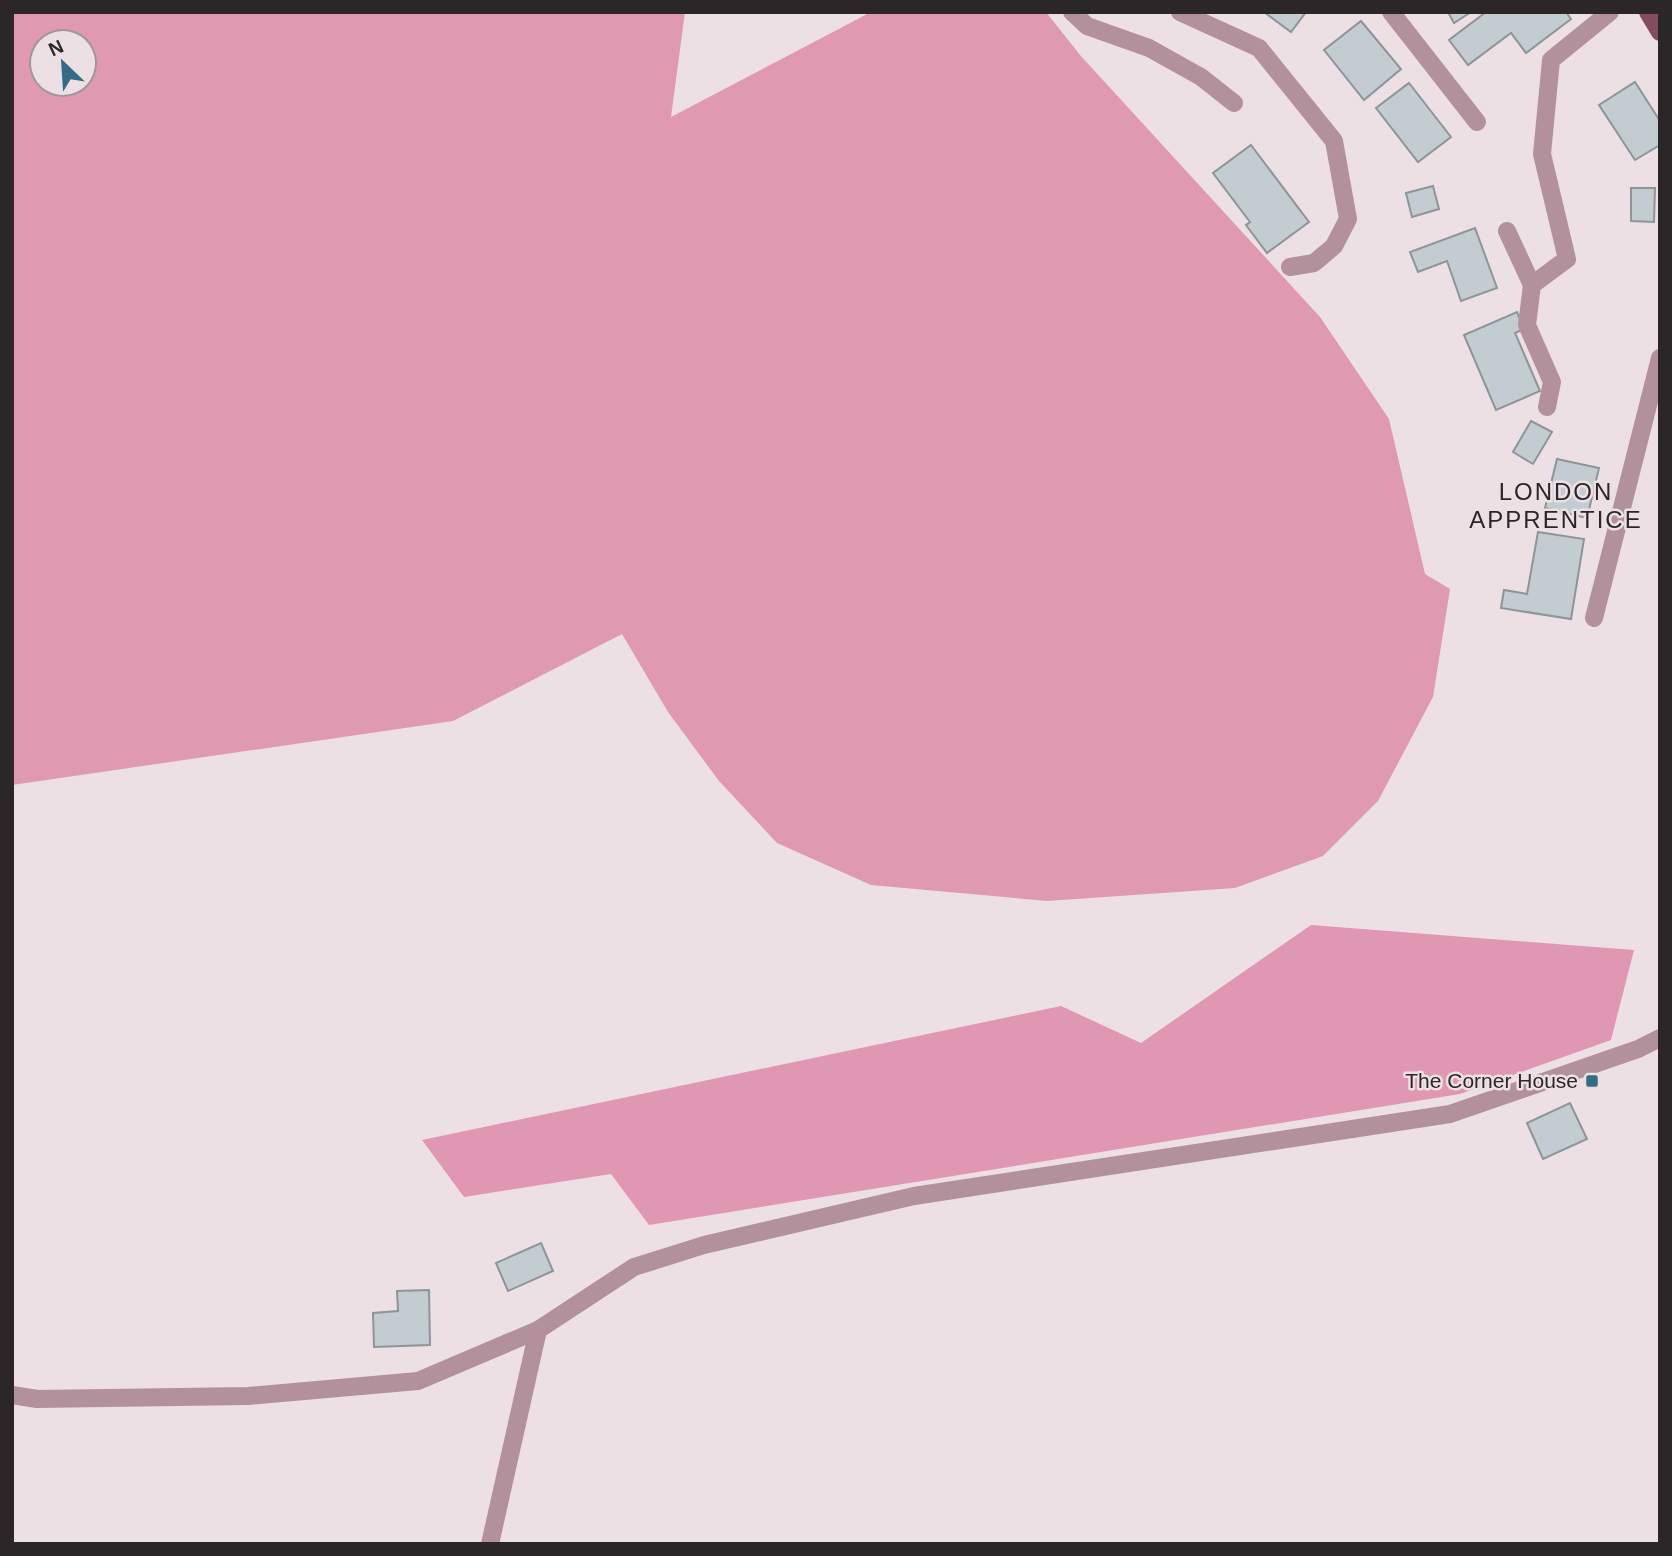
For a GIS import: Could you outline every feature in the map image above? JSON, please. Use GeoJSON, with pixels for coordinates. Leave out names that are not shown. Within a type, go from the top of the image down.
{"type":"FeatureCollection","features":[{"type":"Feature","properties":{"kind":"main road"},"geometry":{"type":"LineString","coordinates":[[1648,12],[1660,32]]}},
{"type":"Feature","properties":{"kind":"street"},"geometry":{"type":"LineString","coordinates":[[1072,12],[1087,26],[1149,48],[1201,77],[1234,103]]}},
{"type":"Feature","properties":{"kind":"street"},"geometry":{"type":"LineString","coordinates":[[1180,12],[1259,48],[1334,141],[1348,219],[1334,246],[1314,262],[1290,267]]}},
{"type":"Feature","properties":{"kind":"street"},"geometry":{"type":"LineString","coordinates":[[1391,12],[1477,122]]}},
{"type":"Feature","properties":{"kind":"street"},"geometry":{"type":"LineString","coordinates":[[1532,285],[1567,259],[1542,153],[1550,60],[1610,12]]}},
{"type":"Feature","properties":{"kind":"street"},"geometry":{"type":"LineString","coordinates":[[1507,231],[1532,285],[1527,325],[1552,382],[1547,407]]}},
{"type":"Feature","properties":{"kind":"street"},"geometry":{"type":"LineString","coordinates":[[1594,618],[1660,358]]}},
{"type":"Feature","properties":{"kind":"street"},"geometry":{"type":"LineString","coordinates":[[12,1395],[37,1399],[248,1396],[418,1381],[538,1330],[634,1267],[704,1245],[914,1196],[1450,1114],[1638,1049],[1660,1038]]}},
{"type":"Feature","properties":{"kind":"street"},"geometry":{"type":"LineString","coordinates":[[490,1544],[538,1330]]}},
{"type":"Feature","properties":{"kind":"shaded area"},"geometry":{"type":"Polygon","coordinates":[[[12,12],[685,12],[671,117],[871,12],[1046,12],[1080,55],[1320,317],[1389,419],[1425,574],[1450,589],[1433,697],[1378,801],[1323,856],[1235,888],[1047,901],[871,885],[777,843],[719,781],[668,712],[622,634],[453,721],[12,785],[12,12]]]}},
{"type":"Feature","properties":{"kind":"shaded area"},"geometry":{"type":"Polygon","coordinates":[[[1311,925],[1634,950],[1611,1040],[1460,1094],[649,1225],[611,1174],[464,1197],[422,1140],[1061,1006],[1141,1043],[1311,925]]]}},
{"type":"Feature","properties":{"kind":"building"},"geometry":{"type":"Polygon","coordinates":[[[1264,12],[1306,12],[1291,32],[1264,12]]]}},
{"type":"Feature","properties":{"kind":"building"},"geometry":{"type":"Polygon","coordinates":[[[1448,12],[1471,12],[1454,23],[1448,12]]]}},
{"type":"Feature","properties":{"kind":"building"},"geometry":{"type":"Polygon","coordinates":[[[1486,12],[1566,12],[1571,19],[1526,53],[1511,33],[1468,65],[1449,40],[1486,12]]]}},
{"type":"Feature","properties":{"kind":"building"},"geometry":{"type":"Polygon","coordinates":[[[1361,21],[1401,69],[1364,100],[1324,50],[1361,21]]]}},
{"type":"Feature","properties":{"kind":"building"},"geometry":{"type":"Polygon","coordinates":[[[1635,82],[1660,121],[1660,145],[1635,160],[1599,105],[1635,82]]]}},
{"type":"Feature","properties":{"kind":"building"},"geometry":{"type":"Polygon","coordinates":[[[1409,83],[1451,137],[1418,162],[1376,108],[1409,83]]]}},
{"type":"Feature","properties":{"kind":"building"},"geometry":{"type":"Polygon","coordinates":[[[1251,145],[1309,222],[1267,253],[1246,225],[1250,222],[1213,173],[1251,145]]]}},
{"type":"Feature","properties":{"kind":"building"},"geometry":{"type":"Polygon","coordinates":[[[1433,186],[1439,209],[1412,217],[1406,193],[1433,186]]]}},
{"type":"Feature","properties":{"kind":"building"},"geometry":{"type":"Polygon","coordinates":[[[1631,188],[1655,188],[1654,222],[1631,221],[1631,188]]]}},
{"type":"Feature","properties":{"kind":"building"},"geometry":{"type":"Polygon","coordinates":[[[1475,228],[1497,288],[1461,301],[1447,261],[1418,272],[1410,252],[1475,228]]]}},
{"type":"Feature","properties":{"kind":"building"},"geometry":{"type":"Polygon","coordinates":[[[1517,312],[1524,329],[1515,333],[1540,391],[1496,410],[1464,335],[1517,312]]]}},
{"type":"Feature","properties":{"kind":"building"},"geometry":{"type":"Polygon","coordinates":[[[1531,421],[1552,432],[1533,464],[1513,452],[1531,421]]]}},
{"type":"Feature","properties":{"kind":"building"},"geometry":{"type":"Polygon","coordinates":[[[1557,459],[1599,468],[1587,518],[1545,508],[1557,459]]]}},
{"type":"Feature","properties":{"kind":"building"},"geometry":{"type":"Polygon","coordinates":[[[1538,532],[1584,539],[1571,619],[1501,608],[1504,590],[1527,594],[1538,532]]]}},
{"type":"Feature","properties":{"kind":"building"},"geometry":{"type":"Polygon","coordinates":[[[1570,1103],[1587,1139],[1543,1159],[1527,1123],[1570,1103]]]}},
{"type":"Feature","properties":{"kind":"building"},"geometry":{"type":"Polygon","coordinates":[[[541,1243],[553,1271],[508,1291],[496,1263],[541,1243]]]}},
{"type":"Feature","properties":{"kind":"building"},"geometry":{"type":"Polygon","coordinates":[[[429,1290],[430,1345],[374,1347],[373,1313],[398,1311],[397,1291],[429,1290]]]}},
{"type":"Feature","properties":{"kind":"place","name":"The Corner House"},"geometry":{"type":"Point","coordinates":[1592,1081]}},
{"type":"Feature","properties":{"kind":"district","name":"LONDON APPRENTICE"},"geometry":{"type":"Point","coordinates":[1556,506]}}]}
